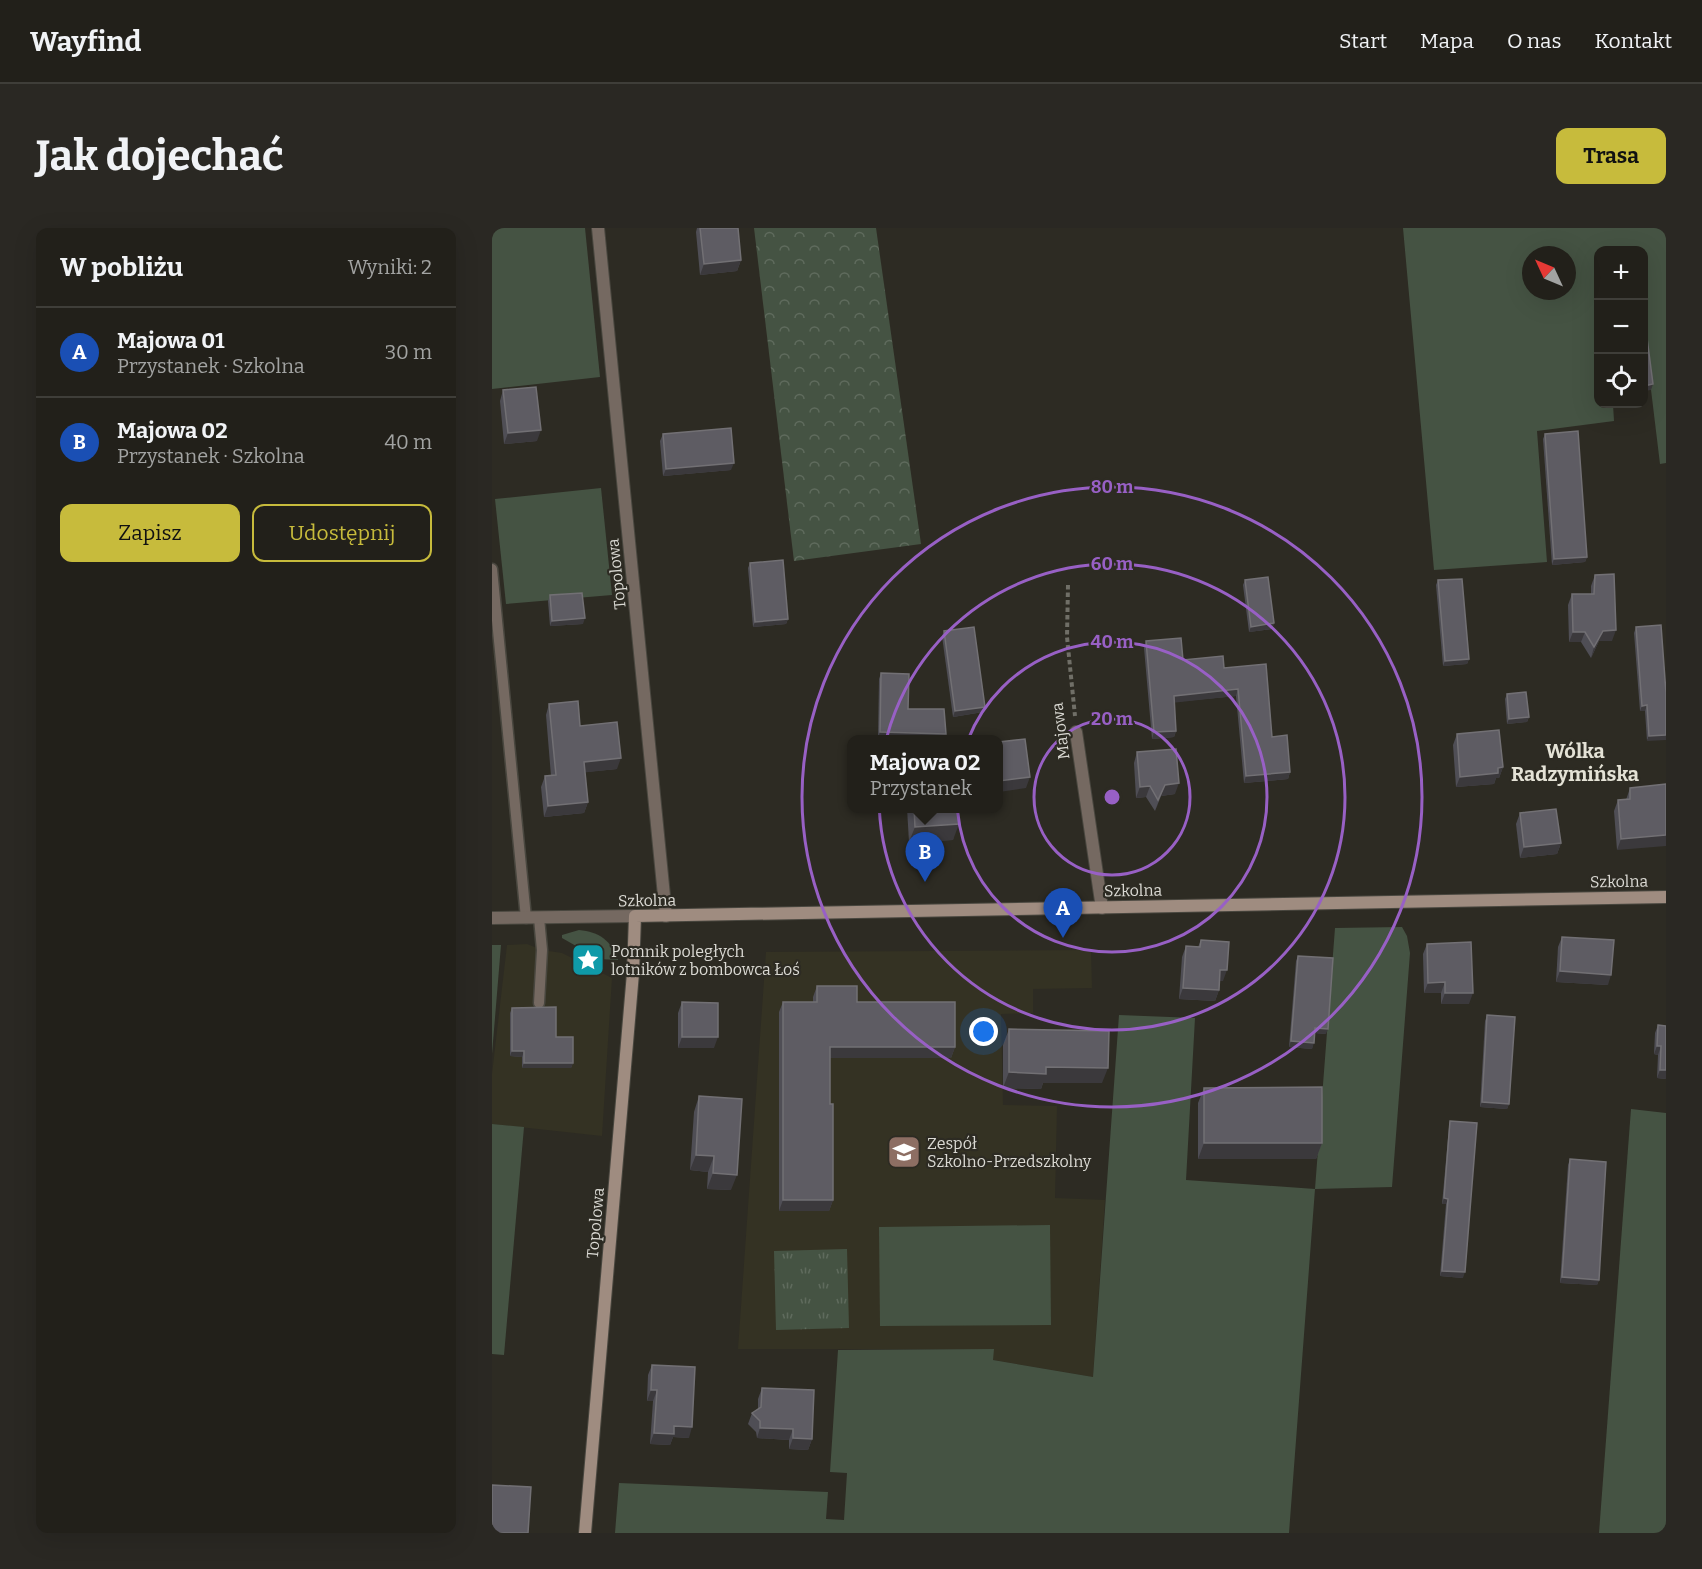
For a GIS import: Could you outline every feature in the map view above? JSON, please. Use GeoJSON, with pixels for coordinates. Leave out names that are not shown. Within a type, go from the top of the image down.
{"type":"FeatureCollection","features":[{"type":"Feature","properties":{"kind":"street","name":"Topolowa"},"geometry":{"type":"LineString","coordinates":[[598,228],[666,916]]}},
{"type":"Feature","properties":{"kind":"street","name":"Majowa"},"geometry":{"type":"LineString","coordinates":[[1076,732],[1102,908]]}},
{"type":"Feature","properties":{"kind":"street","name":"Szkolna"},"geometry":{"type":"LineString","coordinates":[[492,918],[1666,897]]}},
{"type":"Feature","properties":{"kind":"street","name":"Topolowa"},"geometry":{"type":"LineString","coordinates":[[585,1533],[632,985],[635,916]]}},
{"type":"Feature","properties":{"kind":"lane"},"geometry":{"type":"LineString","coordinates":[[492,569],[526,918]]}},
{"type":"Feature","properties":{"kind":"lane"},"geometry":{"type":"LineString","coordinates":[[539,918],[542,950],[539,1003]]}},
{"type":"Feature","properties":{"kind":"path","name":"Majowa"},"geometry":{"type":"LineString","coordinates":[[1068,585],[1067,637],[1076,732]]}},
{"type":"Feature","properties":{"kind":"shaded area"},"geometry":{"type":"Polygon","coordinates":[[[527,944],[542,950],[562,953],[612,978],[602,1136],[492,1124],[492,1074],[507,945],[527,944]]]}},
{"type":"Feature","properties":{"kind":"shaded area","name":"Zespół Szkolno-Przedszkolny"},"geometry":{"type":"Polygon","coordinates":[[[1091,950],[1092,988],[1033,989],[1033,1013],[1001,1014],[1003,1105],[1057,1106],[1055,1198],[1105,1200],[1093,1377],[993,1360],[993,1349],[738,1349],[766,952],[1091,950]]]}},
{"type":"Feature","properties":{"kind":"green space"},"geometry":{"type":"Polygon","coordinates":[[[492,228],[585,228],[600,377],[492,389],[492,228]]]}},
{"type":"Feature","properties":{"kind":"green space"},"geometry":{"type":"Polygon","coordinates":[[[754,228],[876,228],[921,544],[794,561],[754,228]]]}},
{"type":"Feature","properties":{"kind":"green space"},"geometry":{"type":"Polygon","coordinates":[[[1403,228],[1666,228],[1666,463],[1660,464],[1648,365],[1648,246],[1594,246],[1594,408],[1613,408],[1614,421],[1537,431],[1547,562],[1434,570],[1403,228]]]}},
{"type":"Feature","properties":{"kind":"green space"},"geometry":{"type":"Polygon","coordinates":[[[601,488],[612,595],[506,604],[495,499],[601,488]]]}},
{"type":"Feature","properties":{"kind":"green space"},"geometry":{"type":"Polygon","coordinates":[[[1402,927],[1407,936],[1410,953],[1392,1187],[1315,1189],[1335,928],[1402,927]]]}},
{"type":"Feature","properties":{"kind":"green space"},"geometry":{"type":"Polygon","coordinates":[[[579,930],[603,938],[612,947],[618,960],[599,959],[562,938],[562,935],[579,930]]]}},
{"type":"Feature","properties":{"kind":"green space"},"geometry":{"type":"Polygon","coordinates":[[[492,945],[501,945],[492,1054],[492,945]]]}},
{"type":"Feature","properties":{"kind":"green space"},"geometry":{"type":"Polygon","coordinates":[[[1119,1015],[1195,1018],[1186,1180],[1315,1189],[1289,1533],[615,1533],[619,1483],[828,1492],[826,1519],[844,1520],[847,1473],[830,1472],[838,1350],[994,1349],[993,1360],[1093,1377],[1119,1015]]]}},
{"type":"Feature","properties":{"kind":"green space"},"geometry":{"type":"Polygon","coordinates":[[[1631,1109],[1666,1113],[1666,1533],[1599,1533],[1631,1109]]]}},
{"type":"Feature","properties":{"kind":"green space"},"geometry":{"type":"Polygon","coordinates":[[[492,1124],[524,1127],[504,1355],[492,1354],[492,1124]]]}},
{"type":"Feature","properties":{"kind":"green space"},"geometry":{"type":"Polygon","coordinates":[[[1050,1225],[1051,1325],[880,1326],[879,1227],[1050,1225]]]}},
{"type":"Feature","properties":{"kind":"green space"},"geometry":{"type":"Polygon","coordinates":[[[847,1249],[849,1328],[776,1330],[774,1251],[847,1249]]]}},
{"type":"Feature","properties":{"kind":"building"},"geometry":{"type":"Polygon","coordinates":[[[700,228],[738,228],[741,260],[704,264],[700,228]]]}},
{"type":"Feature","properties":{"kind":"building"},"geometry":{"type":"Polygon","coordinates":[[[1648,346],[1653,384],[1648,385],[1648,346]]]}},
{"type":"Feature","properties":{"kind":"building"},"geometry":{"type":"Polygon","coordinates":[[[536,387],[541,430],[508,433],[503,390],[536,387]]]}},
{"type":"Feature","properties":{"kind":"building"},"geometry":{"type":"Polygon","coordinates":[[[731,428],[734,463],[666,469],[663,434],[731,428]]]}},
{"type":"Feature","properties":{"kind":"building"},"geometry":{"type":"Polygon","coordinates":[[[1578,431],[1587,557],[1554,559],[1545,434],[1578,431]]]}},
{"type":"Feature","properties":{"kind":"building"},"geometry":{"type":"Polygon","coordinates":[[[783,560],[788,619],[755,622],[750,563],[783,560]]]}},
{"type":"Feature","properties":{"kind":"building"},"geometry":{"type":"Polygon","coordinates":[[[1614,574],[1616,630],[1603,631],[1594,647],[1585,632],[1573,632],[1572,594],[1594,594],[1595,575],[1614,574]]]}},
{"type":"Feature","properties":{"kind":"building"},"geometry":{"type":"Polygon","coordinates":[[[1268,577],[1274,623],[1251,627],[1245,580],[1268,577]]]}},
{"type":"Feature","properties":{"kind":"building"},"geometry":{"type":"Polygon","coordinates":[[[1462,579],[1469,659],[1445,661],[1438,580],[1462,579]]]}},
{"type":"Feature","properties":{"kind":"building"},"geometry":{"type":"Polygon","coordinates":[[[582,593],[585,618],[552,621],[550,595],[582,593]]]}},
{"type":"Feature","properties":{"kind":"building"},"geometry":{"type":"Polygon","coordinates":[[[1661,625],[1666,693],[1666,735],[1649,736],[1647,705],[1642,706],[1636,627],[1661,625]]]}},
{"type":"Feature","properties":{"kind":"building"},"geometry":{"type":"Polygon","coordinates":[[[974,627],[985,707],[955,711],[944,631],[974,627]]]}},
{"type":"Feature","properties":{"kind":"building"},"geometry":{"type":"Polygon","coordinates":[[[1181,638],[1183,660],[1223,656],[1224,668],[1266,664],[1272,737],[1287,735],[1290,772],[1246,776],[1238,689],[1174,696],[1176,731],[1154,732],[1146,641],[1181,638]]]}},
{"type":"Feature","properties":{"kind":"building"},"geometry":{"type":"Polygon","coordinates":[[[881,673],[909,674],[908,709],[944,709],[946,734],[880,732],[881,673]]]}},
{"type":"Feature","properties":{"kind":"building"},"geometry":{"type":"Polygon","coordinates":[[[1526,692],[1529,717],[1509,719],[1507,694],[1526,692]]]}},
{"type":"Feature","properties":{"kind":"building"},"geometry":{"type":"Polygon","coordinates":[[[578,701],[580,726],[617,722],[621,758],[584,762],[588,802],[548,806],[545,776],[556,775],[549,704],[578,701]]]}},
{"type":"Feature","properties":{"kind":"building"},"geometry":{"type":"Polygon","coordinates":[[[1499,730],[1503,767],[1498,768],[1498,773],[1460,777],[1457,734],[1499,730]]]}},
{"type":"Feature","properties":{"kind":"building"},"geometry":{"type":"Polygon","coordinates":[[[1025,739],[1030,777],[1003,780],[1003,742],[1025,739]]]}},
{"type":"Feature","properties":{"kind":"building"},"geometry":{"type":"Polygon","coordinates":[[[1176,749],[1179,783],[1165,785],[1158,800],[1150,786],[1140,787],[1137,752],[1176,749]]]}},
{"type":"Feature","properties":{"kind":"building"},"geometry":{"type":"Polygon","coordinates":[[[1666,784],[1666,835],[1621,839],[1618,800],[1630,799],[1630,788],[1666,784]]]}},
{"type":"Feature","properties":{"kind":"building"},"geometry":{"type":"Polygon","coordinates":[[[1556,809],[1561,843],[1524,847],[1520,813],[1556,809]]]}},
{"type":"Feature","properties":{"kind":"building"},"geometry":{"type":"Polygon","coordinates":[[[914,813],[958,813],[959,824],[915,827],[914,813]]]}},
{"type":"Feature","properties":{"kind":"building"},"geometry":{"type":"Polygon","coordinates":[[[1562,937],[1614,940],[1611,975],[1560,971],[1562,937]]]}},
{"type":"Feature","properties":{"kind":"building"},"geometry":{"type":"Polygon","coordinates":[[[1201,940],[1229,942],[1227,970],[1220,970],[1219,990],[1183,988],[1186,946],[1200,947],[1201,940]]]}},
{"type":"Feature","properties":{"kind":"building"},"geometry":{"type":"Polygon","coordinates":[[[1471,942],[1473,993],[1445,993],[1445,982],[1428,983],[1427,944],[1471,942]]]}},
{"type":"Feature","properties":{"kind":"building"},"geometry":{"type":"Polygon","coordinates":[[[1298,956],[1333,958],[1328,1029],[1315,1028],[1314,1043],[1291,1041],[1298,956]]]}},
{"type":"Feature","properties":{"kind":"building"},"geometry":{"type":"Polygon","coordinates":[[[817,986],[857,986],[857,1002],[955,1002],[955,1047],[830,1047],[830,1104],[833,1104],[833,1200],[783,1200],[783,1002],[817,1002],[817,986]]]}},
{"type":"Feature","properties":{"kind":"building"},"geometry":{"type":"Polygon","coordinates":[[[682,1002],[718,1003],[718,1037],[682,1037],[682,1002]]]}},
{"type":"Feature","properties":{"kind":"building"},"geometry":{"type":"Polygon","coordinates":[[[556,1007],[556,1037],[573,1037],[573,1063],[524,1063],[524,1051],[512,1051],[512,1008],[556,1007]]]}},
{"type":"Feature","properties":{"kind":"building"},"geometry":{"type":"Polygon","coordinates":[[[1487,1015],[1515,1017],[1509,1104],[1482,1102],[1487,1015]]]}},
{"type":"Feature","properties":{"kind":"building"},"geometry":{"type":"Polygon","coordinates":[[[1658,1025],[1666,1026],[1666,1070],[1660,1070],[1661,1046],[1657,1046],[1658,1025]]]}},
{"type":"Feature","properties":{"kind":"building"},"geometry":{"type":"Polygon","coordinates":[[[1009,1029],[1109,1031],[1108,1068],[1046,1067],[1046,1074],[1009,1072],[1009,1029]]]}},
{"type":"Feature","properties":{"kind":"building"},"geometry":{"type":"Polygon","coordinates":[[[1322,1087],[1322,1143],[1204,1143],[1204,1088],[1322,1087]]]}},
{"type":"Feature","properties":{"kind":"building"},"geometry":{"type":"Polygon","coordinates":[[[699,1096],[742,1099],[737,1175],[713,1173],[714,1156],[696,1155],[699,1096]]]}},
{"type":"Feature","properties":{"kind":"building"},"geometry":{"type":"Polygon","coordinates":[[[1450,1121],[1477,1123],[1465,1272],[1442,1271],[1448,1199],[1444,1198],[1450,1121]]]}},
{"type":"Feature","properties":{"kind":"building"},"geometry":{"type":"Polygon","coordinates":[[[1570,1159],[1606,1162],[1599,1280],[1562,1277],[1570,1159]]]}},
{"type":"Feature","properties":{"kind":"building"},"geometry":{"type":"Polygon","coordinates":[[[652,1365],[695,1367],[692,1427],[674,1426],[674,1434],[654,1433],[657,1390],[651,1390],[652,1365]]]}},
{"type":"Feature","properties":{"kind":"building"},"geometry":{"type":"Polygon","coordinates":[[[762,1388],[814,1390],[812,1439],[793,1438],[793,1429],[760,1428],[760,1421],[752,1413],[761,1407],[762,1388]]]}},
{"type":"Feature","properties":{"kind":"building"},"geometry":{"type":"Polygon","coordinates":[[[492,1485],[531,1487],[528,1533],[492,1533],[492,1485]]]}},
{"type":"Feature","properties":{"kind":"place","name":"Majowa 02"},"geometry":{"type":"Point","coordinates":[925,882]}},
{"type":"Feature","properties":{"kind":"place","name":"Majowa 01"},"geometry":{"type":"Point","coordinates":[1063,938]}},
{"type":"Feature","properties":{"kind":"place","name":"Pomnik poległych lotników z bombowca Łoś"},"geometry":{"type":"Point","coordinates":[588,960]}},
{"type":"Feature","properties":{"kind":"place","name":"Zespół Szkolno-Przedszkolny"},"geometry":{"type":"Point","coordinates":[904,1152]}},
{"type":"Feature","properties":{"kind":"district","name":"Wólka Radzymińska"},"geometry":{"type":"Point","coordinates":[1575,762]}}]}
